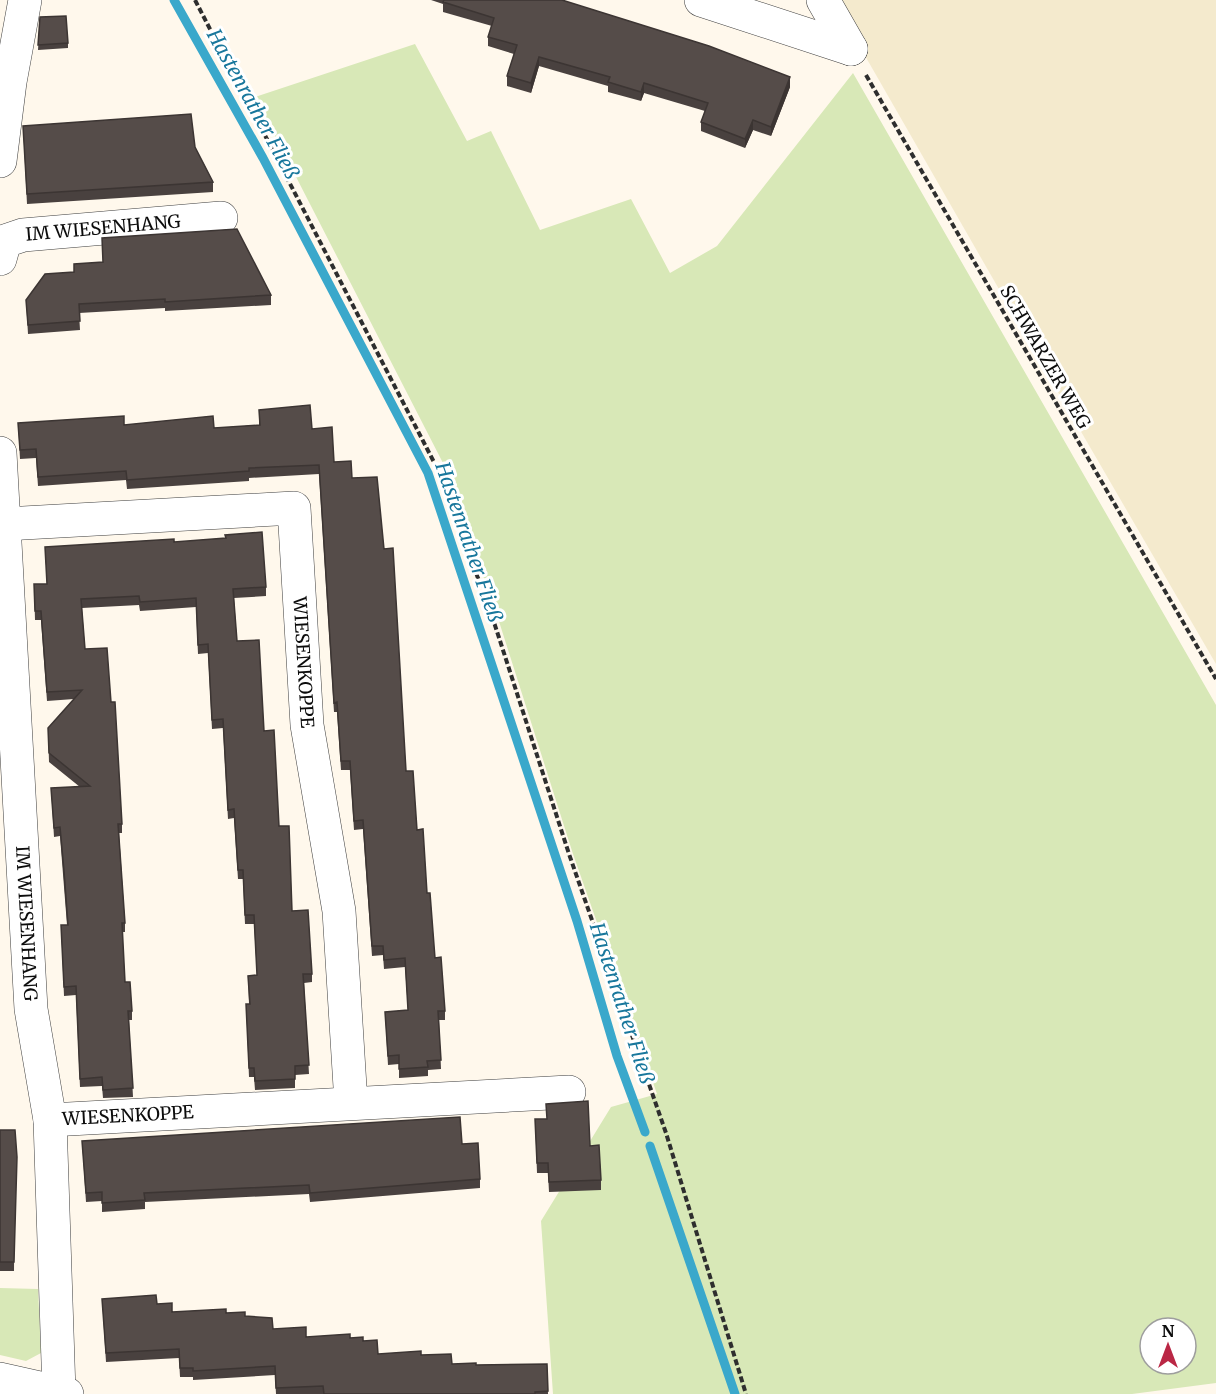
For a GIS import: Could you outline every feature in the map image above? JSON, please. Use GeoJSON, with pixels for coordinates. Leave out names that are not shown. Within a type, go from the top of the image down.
{"type":"FeatureCollection","features":[{"type":"Feature","properties":{"kind":"street"},"geometry":{"type":"LineString","coordinates":[[0,161],[10,82],[25,0]]}},
{"type":"Feature","properties":{"kind":"street"},"geometry":{"type":"LineString","coordinates":[[701,0],[851,49]]}},
{"type":"Feature","properties":{"kind":"street"},"geometry":{"type":"LineString","coordinates":[[823,0],[851,49]]}},
{"type":"Feature","properties":{"kind":"street","name":"IM WIESENHANG"},"geometry":{"type":"LineString","coordinates":[[2,243],[23,235],[221,218]]}},
{"type":"Feature","properties":{"kind":"street","name":"IM WIESENHANG"},"geometry":{"type":"LineString","coordinates":[[0,453],[32,1009],[50,1120],[63,1393]]}},
{"type":"Feature","properties":{"kind":"street","name":"WIESENKOPPE"},"geometry":{"type":"LineString","coordinates":[[4,524],[294,508],[307,725],[339,911],[351,1103]]}},
{"type":"Feature","properties":{"kind":"street","name":"WIESENKOPPE"},"geometry":{"type":"LineString","coordinates":[[50,1120],[569,1092]]}},
{"type":"Feature","properties":{"kind":"street"},"geometry":{"type":"LineString","coordinates":[[0,1379],[63,1393]]}},
{"type":"Feature","properties":{"kind":"path"},"geometry":{"type":"LineString","coordinates":[[195,0],[437,468],[491,613],[569,854],[666,1133],[746,1394]]}},
{"type":"Feature","properties":{"kind":"path","name":"SCHWARZER WEG"},"geometry":{"type":"LineString","coordinates":[[851,49],[1216,679]]}},
{"type":"Feature","properties":{"kind":"shaded area"},"geometry":{"type":"Polygon","coordinates":[[[833,0],[1216,0],[1216,664],[1058,392],[833,0]]]}},
{"type":"Feature","properties":{"kind":"green space"},"geometry":{"type":"Polygon","coordinates":[[[415,44],[467,141],[491,131],[540,230],[631,199],[670,273],[717,246],[853,73],[1216,705],[1216,1383],[1132,1394],[553,1394],[541,1221],[611,1107],[657,1094],[573,854],[496,612],[443,463],[255,97],[415,44]]]}},
{"type":"Feature","properties":{"kind":"green space"},"geometry":{"type":"Polygon","coordinates":[[[0,1288],[38,1289],[41,1353],[26,1361],[0,1355],[0,1288]]]}},
{"type":"Feature","properties":{"kind":"building"},"geometry":{"type":"Polygon","coordinates":[[[444,0],[562,0],[709,46],[790,77],[771,127],[753,120],[745,139],[701,122],[708,103],[644,83],[641,92],[608,82],[610,77],[539,57],[531,83],[507,76],[517,45],[488,37],[494,18],[443,2],[444,0]]]}},
{"type":"Feature","properties":{"kind":"building"},"geometry":{"type":"Polygon","coordinates":[[[66,16],[68,43],[38,45],[40,17],[66,16]]]}},
{"type":"Feature","properties":{"kind":"building"},"geometry":{"type":"Polygon","coordinates":[[[191,114],[195,147],[213,182],[27,194],[23,126],[191,114]]]}},
{"type":"Feature","properties":{"kind":"building"},"geometry":{"type":"Polygon","coordinates":[[[237,229],[271,295],[165,302],[165,299],[79,304],[80,321],[28,325],[26,300],[45,274],[74,272],[74,264],[103,262],[102,238],[237,229]]]}},
{"type":"Feature","properties":{"kind":"building"},"geometry":{"type":"Polygon","coordinates":[[[310,405],[312,429],[332,427],[334,462],[351,461],[352,478],[377,477],[384,549],[393,548],[406,771],[413,771],[417,830],[423,829],[427,893],[430,893],[435,958],[441,957],[445,1011],[438,1011],[441,1060],[427,1061],[428,1067],[399,1069],[399,1055],[388,1056],[385,1012],[408,1010],[405,958],[384,960],[383,946],[372,946],[363,820],[354,821],[350,761],[341,761],[337,702],[334,703],[319,465],[249,468],[249,471],[127,480],[126,471],[38,477],[36,449],[20,450],[18,423],[124,416],[124,425],[213,416],[214,428],[260,425],[259,410],[310,405]]]}},
{"type":"Feature","properties":{"kind":"building"},"geometry":{"type":"Polygon","coordinates":[[[262,532],[266,587],[233,589],[237,641],[259,640],[264,731],[274,730],[279,826],[289,826],[292,911],[308,910],[312,974],[303,974],[309,1065],[295,1066],[295,1079],[255,1081],[254,1068],[249,1068],[246,1004],[250,1004],[248,976],[257,975],[254,915],[245,915],[243,870],[238,870],[234,809],[228,810],[223,719],[212,720],[208,644],[198,645],[196,598],[140,602],[139,596],[81,599],[85,649],[107,648],[111,702],[115,702],[122,824],[118,824],[125,923],[122,923],[125,982],[130,982],[132,1011],[128,1011],[133,1088],[103,1090],[102,1077],[80,1079],[76,986],[64,987],[61,925],[68,925],[60,827],[54,828],[51,788],[90,786],[49,753],[48,728],[82,690],[47,692],[41,611],[35,611],[34,584],[47,584],[45,547],[174,539],[174,542],[226,538],[225,535],[262,532]]]}},
{"type":"Feature","properties":{"kind":"building"},"geometry":{"type":"Polygon","coordinates":[[[588,1101],[590,1146],[599,1145],[601,1180],[549,1182],[548,1163],[537,1163],[535,1119],[547,1119],[546,1104],[588,1101]]]}},
{"type":"Feature","properties":{"kind":"building"},"geometry":{"type":"Polygon","coordinates":[[[460,1117],[462,1144],[478,1143],[480,1179],[310,1193],[309,1185],[144,1193],[145,1200],[102,1203],[102,1192],[86,1193],[82,1141],[460,1117]]]}},
{"type":"Feature","properties":{"kind":"building"},"geometry":{"type":"Polygon","coordinates":[[[0,1130],[15,1130],[17,1157],[14,1262],[0,1262],[0,1130]]]}},
{"type":"Feature","properties":{"kind":"building"},"geometry":{"type":"Polygon","coordinates":[[[156,1295],[157,1304],[172,1303],[172,1312],[226,1309],[226,1313],[245,1312],[245,1316],[272,1318],[273,1329],[306,1327],[306,1337],[350,1334],[350,1338],[363,1337],[363,1341],[377,1340],[378,1354],[421,1351],[421,1355],[451,1354],[452,1364],[547,1364],[548,1391],[535,1392],[535,1394],[324,1394],[323,1386],[276,1388],[275,1366],[193,1371],[193,1368],[180,1368],[179,1349],[106,1353],[102,1299],[156,1295]]]}},
{"type":"Feature","properties":{"kind":"waterway","name":"Hastenrather Fließ"},"geometry":{"type":"LineString","coordinates":[[174,0],[263,158],[428,473],[577,921],[617,1056],[645,1132]]}},
{"type":"Feature","properties":{"kind":"waterway","name":"Hastenrather Fließ"},"geometry":{"type":"LineString","coordinates":[[650,1146],[735,1394]]}}]}
